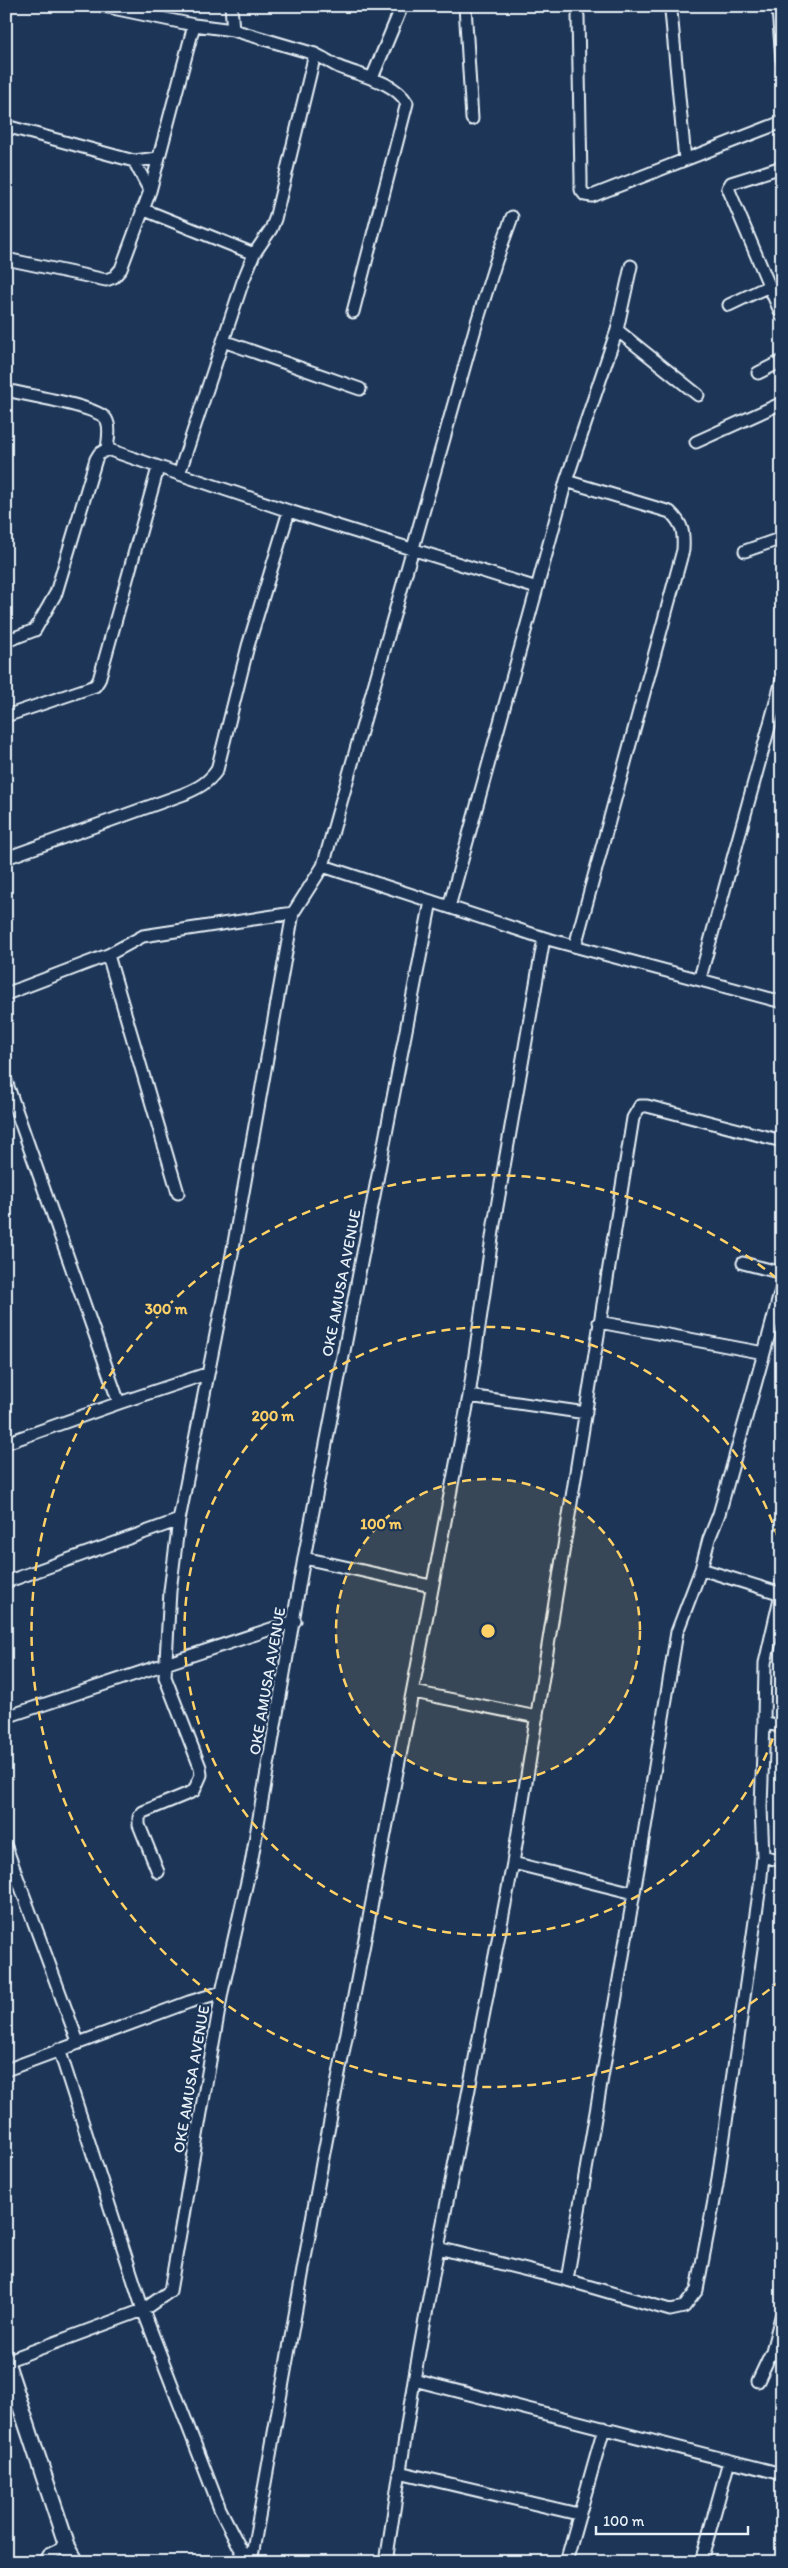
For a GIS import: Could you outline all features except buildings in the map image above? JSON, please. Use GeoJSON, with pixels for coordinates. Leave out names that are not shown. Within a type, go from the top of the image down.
{"type":"FeatureCollection","features":[{"type":"Feature","properties":{"kind":"street"},"geometry":{"type":"LineString","coordinates":[[231,6],[232,30]]}},
{"type":"Feature","properties":{"kind":"street"},"geometry":{"type":"LineString","coordinates":[[372,78],[402,6]]}},
{"type":"Feature","properties":{"kind":"street"},"geometry":{"type":"LineString","coordinates":[[465,6],[472,119]]}},
{"type":"Feature","properties":{"kind":"street"},"geometry":{"type":"LineString","coordinates":[[106,7],[194,25],[232,30],[315,54],[340,67],[372,78],[403,97],[407,103],[406,112],[353,312]]}},
{"type":"Feature","properties":{"kind":"street"},"geometry":{"type":"LineString","coordinates":[[778,9],[782,60]]}},
{"type":"Feature","properties":{"kind":"street"},"geometry":{"type":"LineString","coordinates":[[671,10],[685,160]]}},
{"type":"Feature","properties":{"kind":"street"},"geometry":{"type":"LineString","coordinates":[[578,16],[581,190],[585,195],[592,196],[782,122]]}},
{"type":"Feature","properties":{"kind":"street"},"geometry":{"type":"LineString","coordinates":[[6,259],[98,278],[114,277],[121,269],[150,191],[194,25]]}},
{"type":"Feature","properties":{"kind":"street"},"geometry":{"type":"LineString","coordinates":[[178,474],[254,254],[275,219],[315,54]]}},
{"type":"Feature","properties":{"kind":"street"},"geometry":{"type":"LineString","coordinates":[[6,126],[134,161],[158,158]]}},
{"type":"Feature","properties":{"kind":"street"},"geometry":{"type":"LineString","coordinates":[[134,161],[150,191]]}},
{"type":"Feature","properties":{"kind":"street"},"geometry":{"type":"LineString","coordinates":[[782,167],[731,184],[728,188],[782,316]]}},
{"type":"Feature","properties":{"kind":"street"},"geometry":{"type":"LineString","coordinates":[[142,209],[254,254]]}},
{"type":"Feature","properties":{"kind":"street"},"geometry":{"type":"LineString","coordinates":[[158,1872],[139,1825],[139,1817],[143,1812],[194,1791],[201,1775],[200,1767],[165,1677],[164,1663],[168,1644],[170,1591],[179,1520],[206,1374],[234,1245],[293,913],[323,866],[477,322],[496,260],[512,217]]}},
{"type":"Feature","properties":{"kind":"street"},"geometry":{"type":"LineString","coordinates":[[449,907],[566,481],[617,330],[631,266]]}},
{"type":"Feature","properties":{"kind":"street"},"geometry":{"type":"LineString","coordinates":[[729,305],[769,286]]}},
{"type":"Feature","properties":{"kind":"street"},"geometry":{"type":"LineString","coordinates":[[617,330],[698,395]]}},
{"type":"Feature","properties":{"kind":"street"},"geometry":{"type":"LineString","coordinates":[[223,342],[360,389]]}},
{"type":"Feature","properties":{"kind":"street"},"geometry":{"type":"LineString","coordinates":[[758,373],[782,361]]}},
{"type":"Feature","properties":{"kind":"street"},"geometry":{"type":"LineString","coordinates":[[6,390],[92,408],[107,419],[109,428],[108,449]]}},
{"type":"Feature","properties":{"kind":"street"},"geometry":{"type":"LineString","coordinates":[[696,442],[782,404]]}},
{"type":"Feature","properties":{"kind":"street"},"geometry":{"type":"LineString","coordinates":[[6,641],[36,630],[56,593],[96,459],[99,454],[108,449],[158,468],[288,511],[537,588]]}},
{"type":"Feature","properties":{"kind":"street"},"geometry":{"type":"LineString","coordinates":[[6,716],[95,686],[99,680],[158,468]]}},
{"type":"Feature","properties":{"kind":"street"},"geometry":{"type":"LineString","coordinates":[[566,481],[670,512],[679,520],[684,534],[680,559],[575,946]]}},
{"type":"Feature","properties":{"kind":"street"},"geometry":{"type":"LineString","coordinates":[[6,858],[184,794],[210,780],[217,770],[248,646],[288,511]]}},
{"type":"Feature","properties":{"kind":"street"},"geometry":{"type":"LineString","coordinates":[[745,551],[782,538]]}},
{"type":"Feature","properties":{"kind":"street"},"geometry":{"type":"LineString","coordinates":[[700,978],[782,680]]}},
{"type":"Feature","properties":{"kind":"street"},"geometry":{"type":"LineString","coordinates":[[323,866],[544,938],[700,978],[782,1002]]}},
{"type":"Feature","properties":{"kind":"street","name":"OKE AMUSA AVENUE"},"geometry":{"type":"LineString","coordinates":[[6,2362],[143,2310],[170,2291],[222,1992],[251,1864],[295,1621],[304,1558],[431,901]]}},
{"type":"Feature","properties":{"kind":"street"},"geometry":{"type":"LineString","coordinates":[[6,994],[108,955],[137,938],[158,932],[293,913]]}},
{"type":"Feature","properties":{"kind":"street"},"geometry":{"type":"LineString","coordinates":[[59,2049],[143,2310],[220,2509],[242,2550],[252,2559],[322,2163],[414,1692],[431,1586],[470,1396],[494,1224],[544,938]]}},
{"type":"Feature","properties":{"kind":"street"},"geometry":{"type":"LineString","coordinates":[[108,955],[178,1193]]}},
{"type":"Feature","properties":{"kind":"street"},"geometry":{"type":"LineString","coordinates":[[6,1082],[119,1403]]}},
{"type":"Feature","properties":{"kind":"street"},"geometry":{"type":"LineString","coordinates":[[386,2562],[414,2380],[438,2248],[513,1864],[633,1118],[640,1106],[658,1108],[782,1141]]}},
{"type":"Feature","properties":{"kind":"street"},"geometry":{"type":"LineString","coordinates":[[743,1263],[782,1273]]}},
{"type":"Feature","properties":{"kind":"street"},"geometry":{"type":"LineString","coordinates":[[567,2280],[677,1632],[701,1569],[782,1286]]}},
{"type":"Feature","properties":{"kind":"street"},"geometry":{"type":"LineString","coordinates":[[599,1322],[764,1353]]}},
{"type":"Feature","properties":{"kind":"street"},"geometry":{"type":"LineString","coordinates":[[6,1443],[206,1374]]}},
{"type":"Feature","properties":{"kind":"street"},"geometry":{"type":"LineString","coordinates":[[470,1396],[586,1412]]}},
{"type":"Feature","properties":{"kind":"street"},"geometry":{"type":"LineString","coordinates":[[6,1582],[179,1520]]}},
{"type":"Feature","properties":{"kind":"street"},"geometry":{"type":"LineString","coordinates":[[304,1558],[431,1586]]}},
{"type":"Feature","properties":{"kind":"street"},"geometry":{"type":"LineString","coordinates":[[438,2248],[567,2280],[670,2310],[684,2306],[697,2290],[717,2184],[763,1856],[761,1807],[765,1663],[782,1594],[701,1569]]}},
{"type":"Feature","properties":{"kind":"street"},"geometry":{"type":"LineString","coordinates":[[6,1717],[295,1621]]}},
{"type":"Feature","properties":{"kind":"street"},"geometry":{"type":"LineString","coordinates":[[414,1692],[537,1717]]}},
{"type":"Feature","properties":{"kind":"street"},"geometry":{"type":"LineString","coordinates":[[764,1722],[782,1727]]}},
{"type":"Feature","properties":{"kind":"street"},"geometry":{"type":"LineString","coordinates":[[6,1847],[78,2042]]}},
{"type":"Feature","properties":{"kind":"street"},"geometry":{"type":"LineString","coordinates":[[763,1856],[782,1861]]}},
{"type":"Feature","properties":{"kind":"street"},"geometry":{"type":"LineString","coordinates":[[513,1864],[634,1893]]}},
{"type":"Feature","properties":{"kind":"street"},"geometry":{"type":"LineString","coordinates":[[6,2070],[78,2042],[222,1992]]}},
{"type":"Feature","properties":{"kind":"street"},"geometry":{"type":"LineString","coordinates":[[758,2381],[772,2351],[782,2313]]}},
{"type":"Feature","properties":{"kind":"street"},"geometry":{"type":"LineString","coordinates":[[6,2362],[67,2546],[76,2562]]}},
{"type":"Feature","properties":{"kind":"street"},"geometry":{"type":"LineString","coordinates":[[414,2380],[782,2474]]}},
{"type":"Feature","properties":{"kind":"street"},"geometry":{"type":"LineString","coordinates":[[566,2562],[578,2514],[604,2428]]}},
{"type":"Feature","properties":{"kind":"street"},"geometry":{"type":"LineString","coordinates":[[701,2562],[729,2461]]}},
{"type":"Feature","properties":{"kind":"street"},"geometry":{"type":"LineString","coordinates":[[400,2472],[578,2514]]}},
{"type":"Feature","properties":{"kind":"street"},"geometry":{"type":"LineString","coordinates":[[44,2562],[48,2555],[67,2546]]}}]}
